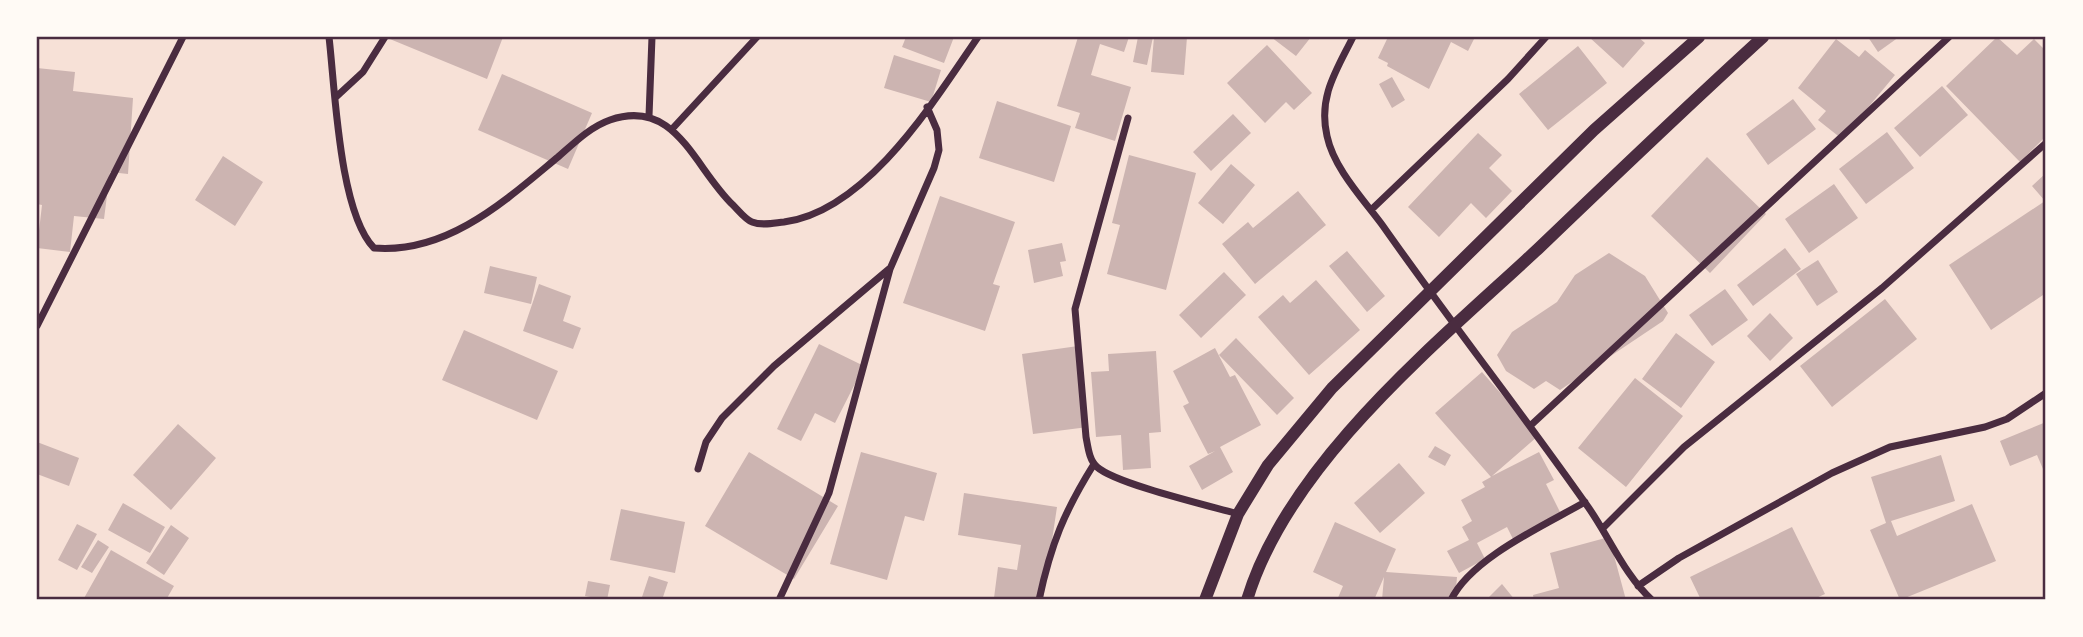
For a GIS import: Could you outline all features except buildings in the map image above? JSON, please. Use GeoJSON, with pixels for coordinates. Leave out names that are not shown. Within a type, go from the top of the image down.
{"type":"FeatureCollection","features":[{"type":"Feature","properties":{"kind":"street"},"geometry":{"type":"LineString","coordinates":[[37,326],[183,37]]}},
{"type":"Feature","properties":{"kind":"street"},"geometry":{"type":"LineString","coordinates":[[329,37],[344,161],[356,220],[374,248],[386,249],[457,231],[491,213],[593,127],[624,117],[649,116],[673,128],[718,190],[751,222],[768,224],[799,220],[830,206],[892,154],[978,37]]}},
{"type":"Feature","properties":{"kind":"street"},"geometry":{"type":"LineString","coordinates":[[336,97],[363,72],[385,37]]}},
{"type":"Feature","properties":{"kind":"street"},"geometry":{"type":"LineString","coordinates":[[649,116],[652,37]]}},
{"type":"Feature","properties":{"kind":"street"},"geometry":{"type":"LineString","coordinates":[[673,128],[757,37]]}},
{"type":"Feature","properties":{"kind":"street"},"geometry":{"type":"LineString","coordinates":[[1353,37],[1324,100],[1327,139],[1339,165],[1428,290],[1530,425],[1603,528],[1638,586],[1651,600]]}},
{"type":"Feature","properties":{"kind":"street"},"geometry":{"type":"LineString","coordinates":[[1371,210],[1508,79],[1546,37]]}},
{"type":"Feature","properties":{"kind":"street"},"geometry":{"type":"LineString","coordinates":[[1205,600],[1238,514],[1268,465],[1332,388],[1428,290],[1594,130],[1699,37]]}},
{"type":"Feature","properties":{"kind":"street"},"geometry":{"type":"LineString","coordinates":[[1247,600],[1253,580],[1288,513],[1364,415],[1763,37]]}},
{"type":"Feature","properties":{"kind":"street"},"geometry":{"type":"LineString","coordinates":[[1530,425],[1949,37]]}},
{"type":"Feature","properties":{"kind":"street"},"geometry":{"type":"LineString","coordinates":[[779,600],[829,493],[890,269],[939,150],[937,130],[927,107]]}},
{"type":"Feature","properties":{"kind":"street"},"geometry":{"type":"LineString","coordinates":[[1128,118],[1075,309],[1086,437],[1094,464],[1103,471],[1163,493],[1238,514]]}},
{"type":"Feature","properties":{"kind":"street"},"geometry":{"type":"LineString","coordinates":[[1603,528],[1684,447],[1882,288],[2046,143]]}},
{"type":"Feature","properties":{"kind":"street"},"geometry":{"type":"LineString","coordinates":[[698,469],[706,442],[722,418],[774,366],[890,269]]}},
{"type":"Feature","properties":{"kind":"street"},"geometry":{"type":"LineString","coordinates":[[1638,586],[1679,558],[1832,473],[1890,447],[1985,427],[2007,419],[2046,393]]}},
{"type":"Feature","properties":{"kind":"street"},"geometry":{"type":"LineString","coordinates":[[1039,600],[1057,530],[1094,464]]}},
{"type":"Feature","properties":{"kind":"street"},"geometry":{"type":"LineString","coordinates":[[1451,600],[1458,587],[1498,553],[1585,502]]}}]}
